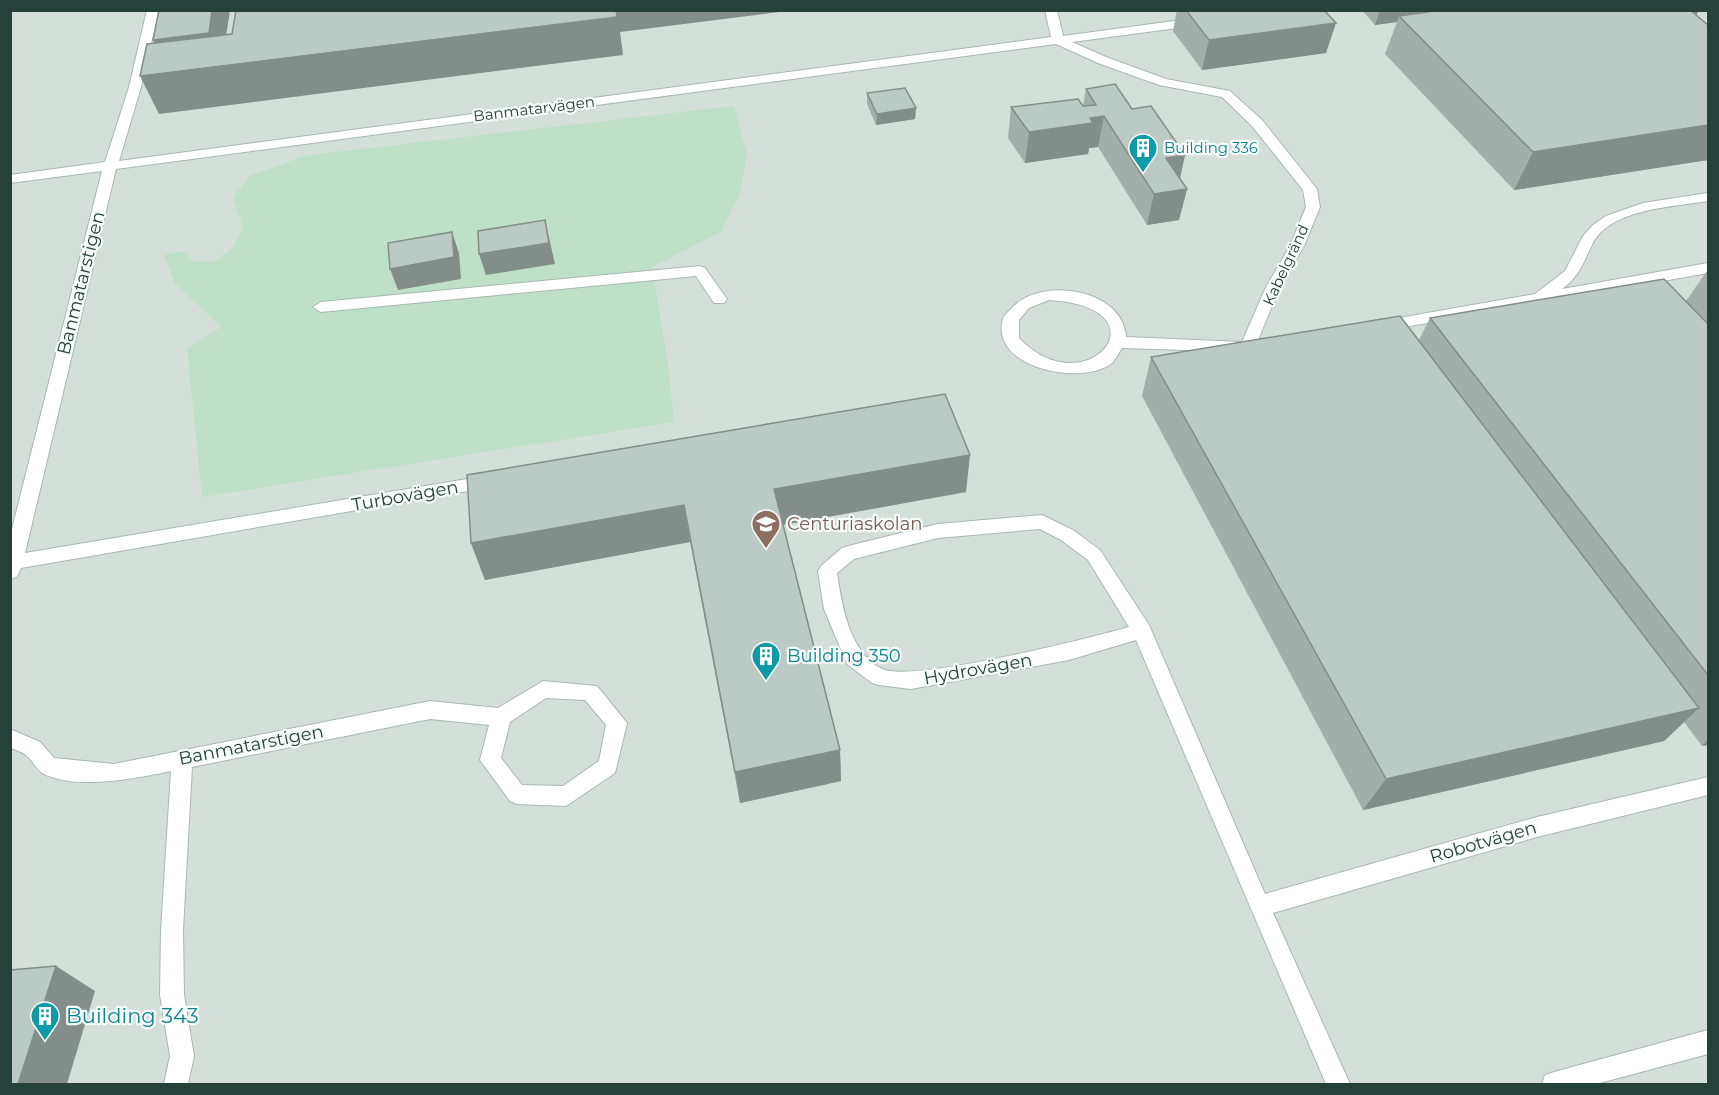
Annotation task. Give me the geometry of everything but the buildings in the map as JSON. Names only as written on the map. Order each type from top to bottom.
[{"type":"street","name":"Banmatarstigen","points":[[11,566],[110,167],[135,87],[153,10]]},
{"type":"street","points":[[1051,10],[1061,41]]},
{"type":"street","name":"Banmatarvägen","points":[[10,179],[1211,20]]},
{"type":"street","name":"Kabelgränd","points":[[1061,41],[1101,60],[1163,82],[1226,94],[1257,123],[1310,189],[1313,207],[1247,348]]},
{"type":"street","points":[[1532,299],[1558,286],[1577,264],[1588,238],[1602,224],[1645,207],[1708,198]]},
{"type":"street","points":[[1366,329],[1708,268]]},
{"type":"street","points":[[321,307],[483,294],[700,271],[719,299]]},
{"type":"street","points":[[1047,296],[1075,296],[1100,306],[1116,323],[1118,342],[1106,359],[1082,368],[1053,367],[1027,356],[1011,339],[1011,320],[1024,304],[1047,296]]},
{"type":"street","points":[[1118,342],[1247,348],[1271,344]]},
{"type":"street","name":"Turbovägen","points":[[11,566],[504,479]]},
{"type":"street","name":"Hydrovägen","points":[[1142,631],[1069,652],[910,681],[879,676],[854,658],[833,609],[827,571],[848,553],[938,531],[1042,522],[1066,535],[1094,555],[1142,631],[1259,906],[1338,1084]]},
{"type":"street","points":[[543,689],[590,692],[617,723],[608,766],[566,796],[516,794],[490,760],[501,717],[543,689]]},
{"type":"street","name":"Banmatarstigen","points":[[10,738],[33,748],[48,766],[64,770],[114,772],[430,710],[501,717]]},
{"type":"street","points":[[176,1084],[182,1056],[172,995],[172,930],[182,758]]},
{"type":"street","name":"Robotvägen","points":[[1259,906],[1537,827],[1708,786]]},
{"type":"street","points":[[1554,1084],[1708,1042]]},
{"type":"shaded area","points":[[11,11],[1708,11],[1708,1084],[11,1084]]},
{"type":"green space","points":[[734,106],[747,154],[740,194],[721,232],[652,267],[668,362],[674,422],[202,497],[187,349],[221,327],[174,282],[164,255],[182,251],[194,262],[215,262],[234,246],[243,228],[233,197],[251,175],[308,155]]},
{"type":"place","name":"Building 336","points":[[1143,174]]},
{"type":"place","name":"Centuriaskolan","points":[[766,550]]},
{"type":"place","name":"Building 350","points":[[766,682]]},
{"type":"place","name":"Building 343","points":[[45,1042]]}]
